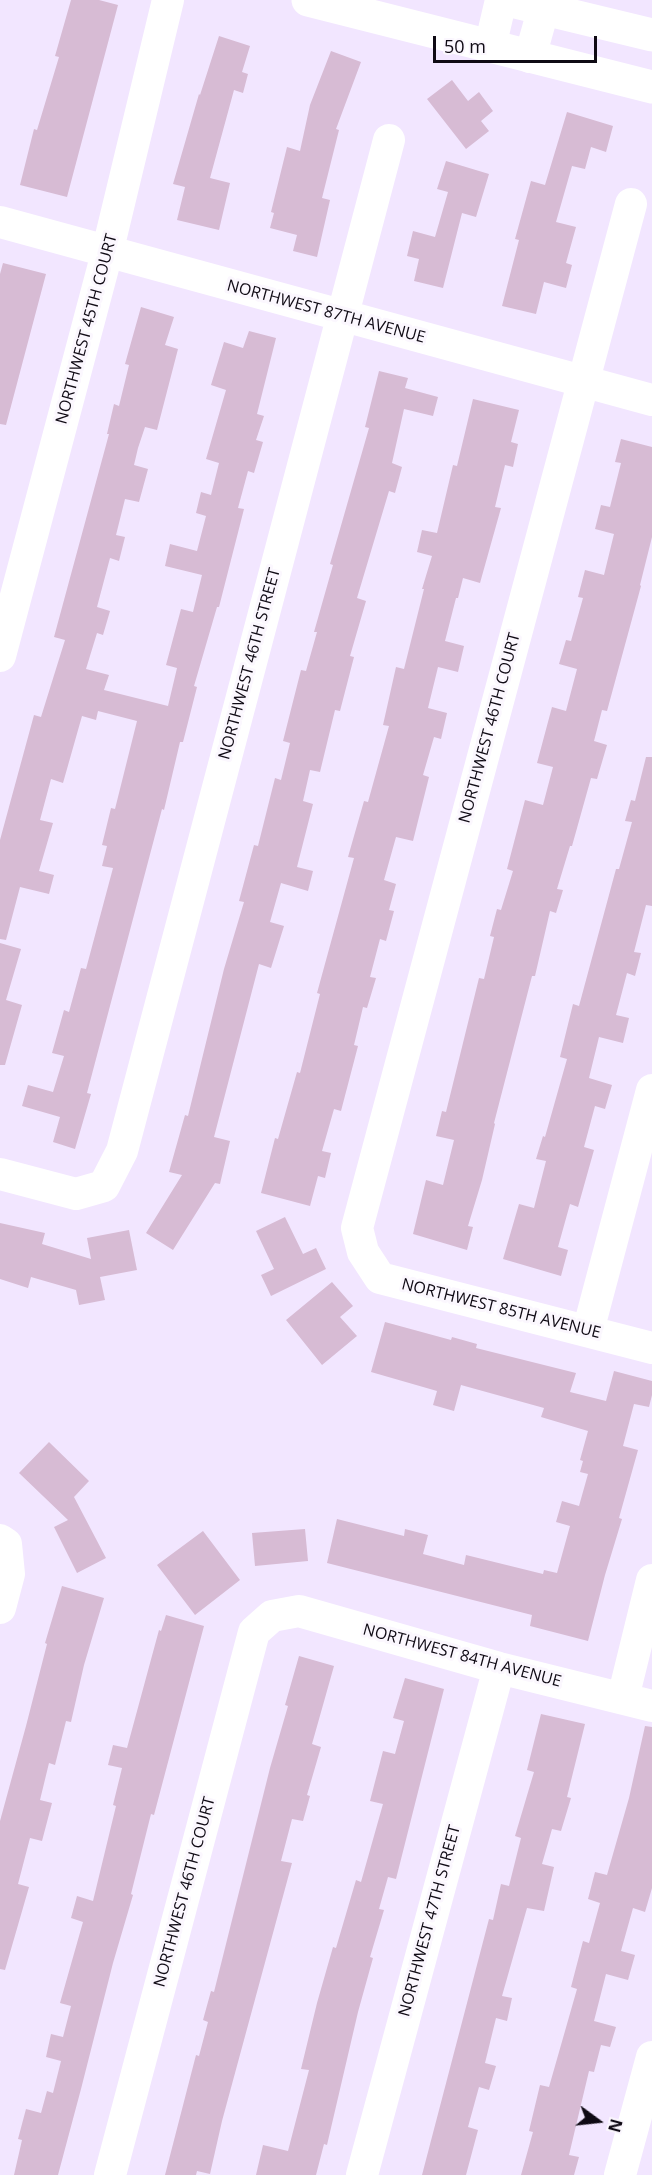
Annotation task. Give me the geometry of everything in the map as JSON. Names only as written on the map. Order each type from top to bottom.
[{"type":"main road","points":[[308,0],[652,87]]},
{"type":"main road","points":[[507,0],[545,4],[652,35]]},
{"type":"street","name":"NORTHWEST 45TH COURT","points":[[0,656],[107,253],[168,0]]},
{"type":"street","points":[[490,47],[501,0]]},
{"type":"street","points":[[530,57],[545,4]]},
{"type":"street","name":"NORTHWEST 46TH STREET","points":[[0,1174],[76,1194],[104,1186],[122,1151],[389,140]]},
{"type":"street","name":"NORTHWEST 46TH COURT","points":[[363,1252],[357,1228],[631,204]]},
{"type":"street","name":"NORTHWEST 87TH AVENUE","points":[[0,222],[652,400]]},
{"type":"street","points":[[588,1331],[652,1090]]},
{"type":"street","name":"NORTHWEST 85TH AVENUE","points":[[363,1252],[380,1278],[652,1348]]},
{"type":"street","points":[[0,1608],[9,1574],[3,1542]]},
{"type":"street","points":[[637,1702],[652,1580]]},
{"type":"street","name":"NORTHWEST 84TH AVENUE","points":[[272,1616],[299,1611],[499,1668],[637,1702]]},
{"type":"street","name":"NORTHWEST 46TH COURT","points":[[110,2175],[254,1632],[272,1616]]},
{"type":"street","name":"NORTHWEST 47TH STREET","points":[[362,2175],[499,1668]]},
{"type":"street","points":[[620,2175],[652,2057]]},
{"type":"building","points":[[71,0],[99,0],[118,5],[67,197],[20,185],[34,129],[37,130],[59,57],[55,56]]},
{"type":"building","points":[[219,36],[250,46],[242,72],[248,74],[243,93],[234,90],[210,178],[230,183],[219,230],[177,220],[185,187],[173,184],[199,94]]},
{"type":"building","points":[[331,51],[361,62],[336,129],[339,130],[322,198],[330,200],[317,257],[293,251],[297,235],[270,228],[274,213],[271,212],[287,147],[300,151],[310,105]]},
{"type":"building","points":[[452,80],[468,101],[479,92],[493,111],[481,121],[489,131],[466,149],[427,99]]},
{"type":"building","points":[[567,112],[613,126],[606,152],[591,147],[585,169],[572,166],[556,222],[576,227],[566,263],[572,265],[566,288],[544,282],[536,314],[502,306],[519,240],[515,239],[531,181],[545,185]]},
{"type":"building","points":[[446,161],[489,174],[476,217],[462,213],[443,288],[414,281],[419,259],[407,256],[413,231],[435,237],[448,192],[437,189]]},
{"type":"building","points":[[3,263],[46,274],[6,425],[0,424],[0,274]]},
{"type":"building","points":[[141,307],[174,317],[165,345],[178,349],[157,430],[145,427],[138,448],[134,465],[148,469],[139,502],[125,499],[116,535],[125,537],[119,561],[110,558],[97,607],[110,611],[103,635],[97,633],[86,669],[109,675],[104,690],[168,706],[177,668],[166,665],[181,609],[193,612],[202,575],[165,566],[170,544],[197,551],[206,516],[196,513],[201,492],[211,495],[219,463],[206,459],[226,390],[211,385],[224,342],[243,348],[249,331],[276,338],[257,414],[264,416],[256,440],[263,442],[254,473],[248,471],[238,508],[244,509],[219,607],[217,607],[194,686],[197,687],[183,742],[180,742],[164,810],[162,809],[87,1093],[91,1094],[75,1149],[53,1142],[60,1117],[22,1106],[28,1085],[53,1092],[64,1056],[52,1053],[64,1010],[69,1012],[81,968],[86,969],[113,868],[102,866],[107,846],[102,845],[111,808],[115,809],[137,721],[98,711],[96,720],[82,716],[63,783],[51,779],[40,820],[53,823],[39,871],[54,875],[49,894],[20,887],[6,940],[0,939],[0,840],[34,715],[41,717],[65,640],[54,637],[109,434],[107,434],[114,404],[119,406],[129,365],[125,364]]},
{"type":"building","points":[[379,371],[408,378],[405,388],[438,397],[433,416],[404,409],[392,463],[402,467],[395,493],[389,491],[357,598],[366,601],[350,656],[354,657],[340,711],[335,710],[320,772],[310,770],[303,801],[313,804],[297,867],[313,871],[308,891],[281,883],[270,922],[284,926],[271,968],[259,964],[214,1137],[230,1141],[220,1184],[215,1183],[173,1250],[146,1233],[182,1175],[169,1172],[185,1115],[188,1116],[224,969],[244,902],[239,901],[254,845],[258,846],[275,778],[281,780],[290,743],[283,741],[301,670],[306,671],[317,632],[314,632],[333,565],[330,564],[369,428],[365,427]]},
{"type":"building","points":[[473,399],[519,410],[511,442],[518,444],[513,467],[505,465],[495,507],[501,508],[480,583],[463,578],[458,598],[456,598],[445,641],[464,646],[458,672],[438,667],[428,708],[447,713],[441,739],[434,737],[423,775],[429,777],[413,841],[396,837],[384,880],[396,884],[389,910],[394,911],[386,941],[380,939],[370,977],[376,978],[367,1008],[363,1007],[354,1045],[358,1046],[341,1111],[334,1109],[322,1151],[331,1153],[325,1178],[318,1176],[310,1206],[261,1193],[275,1138],[278,1139],[297,1072],[300,1073],[320,994],[317,993],[354,858],[348,857],[364,801],[368,802],[389,726],[383,725],[396,667],[404,669],[424,589],[422,589],[432,556],[417,552],[422,530],[437,533],[453,465],[457,466]]},
{"type":"building","points":[[621,439],[652,447],[652,537],[607,711],[602,710],[594,741],[607,745],[597,779],[591,778],[572,846],[570,846],[557,889],[563,890],[556,913],[550,911],[535,976],[532,976],[494,1123],[482,1180],[468,1226],[473,1227],[467,1250],[413,1234],[426,1180],[443,1185],[454,1140],[436,1136],[442,1111],[446,1112],[479,978],[484,979],[494,937],[490,936],[497,909],[501,910],[513,871],[507,869],[525,800],[543,805],[553,767],[537,763],[552,707],[566,711],[577,669],[559,664],[566,640],[571,641],[583,598],[578,597],[585,570],[604,575],[614,534],[595,529],[601,505],[610,507],[621,463],[615,462]]},
{"type":"building","points":[[646,757],[652,757],[652,906],[646,905],[634,952],[641,953],[635,976],[627,973],[616,1015],[629,1018],[623,1043],[599,1037],[589,1078],[612,1085],[605,1109],[595,1106],[584,1147],[594,1150],[578,1207],[570,1204],[558,1247],[568,1250],[561,1276],[503,1259],[519,1204],[534,1208],[546,1161],[536,1159],[543,1136],[545,1137],[567,1059],[560,1057],[573,1004],[579,1006],[616,869],[619,869],[632,822],[625,821],[631,800],[635,801]]},
{"type":"building","points":[[0,943],[21,949],[6,1000],[22,1005],[5,1065],[0,1065]]},
{"type":"building","points":[[285,1217],[303,1254],[316,1248],[326,1269],[271,1296],[261,1275],[274,1269],[256,1231]]},
{"type":"building","points":[[0,1223],[45,1233],[42,1244],[91,1259],[87,1238],[129,1230],[137,1270],[100,1277],[105,1300],[79,1305],[76,1290],[31,1277],[28,1288],[0,1279]]},
{"type":"building","points":[[332,1282],[353,1306],[340,1317],[357,1336],[322,1365],[286,1320]]},
{"type":"building","points":[[385,1322],[451,1340],[452,1337],[477,1344],[476,1348],[576,1373],[570,1392],[606,1401],[614,1371],[652,1381],[649,1407],[634,1404],[623,1446],[638,1450],[619,1518],[622,1519],[588,1641],[530,1626],[532,1615],[327,1563],[337,1519],[404,1536],[405,1529],[428,1535],[423,1554],[464,1565],[466,1555],[543,1574],[544,1570],[557,1573],[570,1526],[556,1522],[562,1501],[579,1506],[588,1474],[580,1472],[583,1461],[580,1460],[588,1431],[541,1417],[544,1408],[461,1385],[454,1411],[433,1405],[437,1391],[371,1372]]},
{"type":"building","points":[[49,1442],[89,1481],[74,1497],[106,1558],[77,1573],[54,1527],[68,1520],[19,1473]]},
{"type":"building","points":[[305,1529],[308,1561],[255,1566],[252,1533]]},
{"type":"building","points":[[203,1531],[240,1580],[195,1615],[157,1565]]},
{"type":"building","points":[[62,1586],[104,1598],[84,1665],[71,1722],[66,1721],[55,1765],[49,1763],[40,1800],[52,1803],[42,1841],[30,1838],[18,1884],[29,1887],[5,1970],[0,1969],[0,1821],[47,1644],[45,1643]]},
{"type":"building","points":[[166,1615],[204,1626],[154,1815],[151,1814],[131,1894],[133,1895],[58,2175],[14,2175],[22,2140],[18,2139],[26,2109],[41,2113],[47,2091],[53,2093],[61,2061],[46,2057],[51,2034],[63,2037],[71,2006],[60,2003],[83,1922],[71,1918],[77,1896],[93,1901],[116,1806],[113,1805],[122,1768],[108,1765],[113,1745],[127,1748],[159,1630],[161,1631]]},
{"type":"building","points":[[299,1656],[334,1666],[312,1744],[321,1747],[307,1795],[310,1796],[303,1821],[292,1819],[281,1861],[292,1863],[222,2121],[210,2174],[197,2171],[196,2175],[165,2175],[196,2055],[199,2056],[208,2022],[203,2020],[211,1991],[214,1992]]},
{"type":"building","points":[[405,1678],[444,1689],[396,1879],[388,1877],[379,1909],[384,1910],[370,1957],[373,1958],[327,2145],[324,2144],[316,2175],[256,2175],[263,2145],[288,2151],[309,2070],[301,2069],[317,2003],[356,1880],[361,1882],[383,1804],[370,1801],[383,1751],[395,1754],[404,1721],[393,1718]]},
{"type":"building","points":[[541,1714],[585,1724],[567,1797],[571,1798],[561,1831],[552,1829],[542,1864],[554,1867],[544,1911],[527,1908],[502,1996],[512,1998],[507,2021],[496,2018],[485,2063],[496,2066],[489,2090],[479,2087],[468,2127],[478,2130],[466,2175],[422,2175],[489,1919],[493,1920],[501,1884],[509,1886],[521,1838],[515,1836],[534,1772],[527,1770]]},
{"type":"building","points":[[645,1726],[652,1727],[652,1888],[645,1912],[633,1908],[621,1951],[635,1955],[628,1980],[606,1974],[594,2021],[616,2027],[610,2047],[601,2045],[594,2072],[589,2071],[569,2155],[579,2157],[574,2175],[521,2175],[533,2132],[529,2131],[540,2085],[549,2087],[577,1989],[571,1987],[583,1941],[589,1943],[600,1903],[588,1899],[595,1872],[607,1875],[629,1798]]}]
